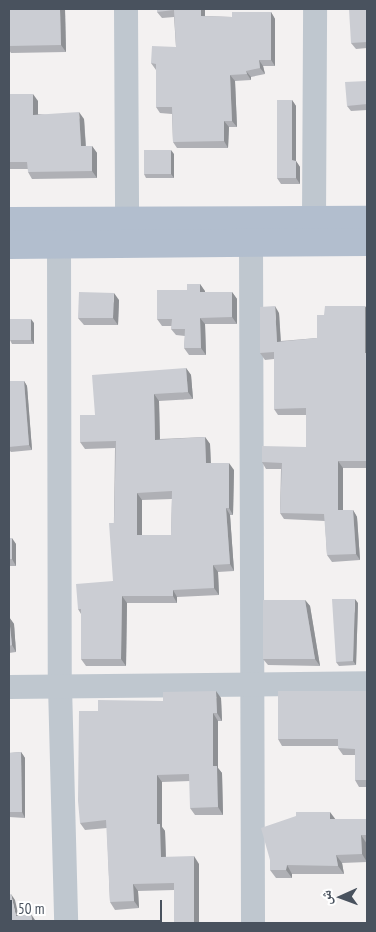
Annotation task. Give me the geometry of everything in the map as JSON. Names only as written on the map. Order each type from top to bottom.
[{"type":"main road","points":[[9,221],[367,220]]},
{"type":"main road","points":[[9,245],[367,242]]},
{"type":"street","points":[[126,9],[127,221]]},
{"type":"street","points":[[314,220],[315,9]]},
{"type":"street","points":[[251,243],[254,684],[253,923]]},
{"type":"street","points":[[59,245],[60,686],[66,923]]},
{"type":"street","points":[[9,686],[367,683]]},
{"type":"building","points":[[9,9],[60,9],[61,45],[9,46]]},
{"type":"building","points":[[157,9],[201,9],[201,16],[232,17],[232,12],[271,12],[271,60],[259,60],[260,68],[246,71],[247,74],[230,75],[232,121],[224,121],[224,141],[173,142],[172,107],[156,107],[156,64],[151,63],[152,46],[176,47],[174,10],[157,12]]},
{"type":"building","points":[[349,9],[367,9],[367,42],[351,43]]},
{"type":"building","points":[[367,81],[367,104],[347,106],[345,82]]},
{"type":"building","points":[[9,94],[33,94],[33,115],[79,112],[81,146],[92,146],[92,171],[28,172],[27,162],[9,162]]},
{"type":"building","points":[[277,100],[292,100],[292,160],[296,161],[296,178],[277,178]]},
{"type":"building","points":[[144,150],[171,150],[171,174],[144,174]]},
{"type":"building","points":[[187,284],[200,284],[200,292],[232,292],[232,317],[200,318],[201,348],[184,348],[185,329],[171,329],[172,319],[157,319],[157,290],[187,290]]},
{"type":"building","points":[[79,292],[114,293],[113,318],[78,318]]},
{"type":"building","points":[[275,306],[277,342],[317,338],[317,315],[324,315],[325,306],[365,306],[367,461],[338,461],[338,510],[353,510],[356,554],[327,555],[324,514],[280,513],[282,463],[262,462],[262,446],[306,447],[306,408],[274,409],[274,352],[260,353],[260,307]]},
{"type":"building","points":[[9,319],[31,319],[31,340],[10,340]]},
{"type":"building","points":[[186,368],[188,392],[154,394],[155,440],[205,437],[206,463],[229,463],[229,508],[226,508],[230,564],[213,565],[214,588],[173,590],[173,596],[122,596],[121,659],[81,659],[81,609],[78,609],[76,584],[113,581],[109,523],[114,523],[116,441],[80,442],[80,415],[95,415],[92,375]],"holes":[[[172,491],[171,535],[137,535],[137,493]]]},
{"type":"building","points":[[9,381],[24,381],[29,445],[9,447]]},
{"type":"building","points":[[9,538],[12,538],[12,559],[9,559]]},
{"type":"building","points":[[332,599],[355,599],[353,661],[336,662]]},
{"type":"building","points":[[263,600],[305,600],[315,659],[263,659]]},
{"type":"building","points":[[9,617],[12,645],[9,646]]},
{"type":"building","points":[[216,691],[217,713],[213,713],[213,766],[217,766],[218,807],[190,808],[189,774],[157,775],[157,824],[160,824],[161,857],[194,856],[194,923],[174,923],[174,883],[133,884],[134,901],[110,902],[106,820],[80,823],[78,801],[79,711],[98,711],[98,700],[163,701],[163,692]]},
{"type":"building","points":[[278,691],[367,691],[367,780],[355,780],[355,749],[338,748],[338,739],[278,739]]},
{"type":"building","points":[[21,752],[22,812],[9,812],[9,753]]},
{"type":"building","points":[[366,793],[367,835],[361,835],[362,854],[336,855],[338,866],[287,865],[286,870],[270,870],[270,860],[261,828],[296,816],[296,812],[330,812],[330,819],[366,819]]},
{"type":"building","points":[[11,894],[16,916],[31,914],[32,923],[9,923],[9,895]]}]
